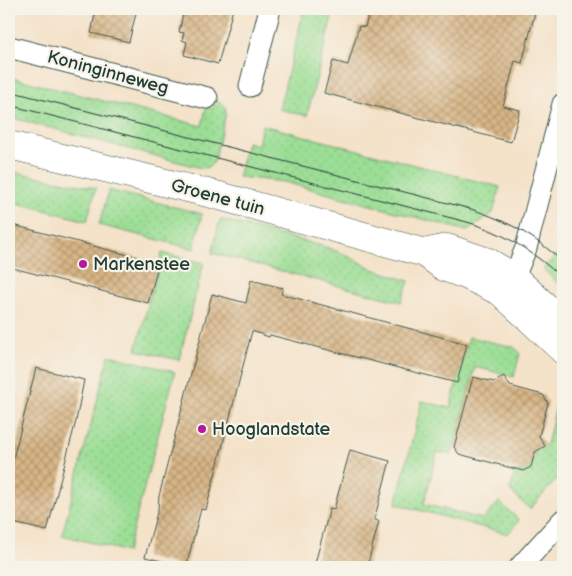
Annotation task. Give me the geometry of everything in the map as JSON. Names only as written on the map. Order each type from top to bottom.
[{"type":"street","points":[[250,86],[270,9]]},
{"type":"street","name":"Koninginneweg","points":[[9,46],[206,98]]},
{"type":"street","points":[[507,284],[519,265],[526,248],[563,104]]},
{"type":"street","name":"Groene tuin","points":[[9,145],[216,195],[425,253],[447,248],[488,262],[563,350]]},
{"type":"street","name":"Groene tuin","points":[[507,284],[563,323]]},
{"type":"street","points":[[520,567],[563,520]]},
{"type":"green space","points":[[304,9],[334,9],[307,116],[279,109]]},
{"type":"green space","points":[[9,77],[202,126],[206,107],[213,109],[215,101],[217,101],[225,107],[226,113],[214,162],[209,167],[201,168],[9,117]]},
{"type":"green space","points":[[262,125],[500,187],[493,213],[467,231],[284,182],[238,177],[247,142],[258,145]]},
{"type":"green space","points":[[9,171],[96,188],[87,221],[9,201]]},
{"type":"green space","points":[[109,190],[202,214],[194,249],[99,225]]},
{"type":"green space","points":[[220,219],[326,247],[373,269],[409,281],[401,302],[212,253]]},
{"type":"green space","points":[[563,248],[563,288],[543,269]]},
{"type":"green space","points":[[162,253],[204,263],[179,360],[136,350]]},
{"type":"green space","points":[[469,337],[514,347],[520,353],[514,377],[475,367],[452,455],[437,452],[424,504],[483,519],[499,502],[519,520],[508,534],[396,504],[422,401],[450,408]]},
{"type":"green space","points":[[109,355],[175,372],[127,552],[62,535]]},
{"type":"green space","points":[[560,390],[563,393],[563,472],[530,509],[510,491],[515,472],[531,467],[535,452],[547,444]]},
{"type":"building","points":[[96,9],[137,9],[129,42],[91,33]]},
{"type":"building","points":[[184,9],[233,9],[218,64],[184,55],[187,42],[182,40],[184,33],[179,32]]},
{"type":"building","points":[[370,9],[536,9],[522,63],[515,61],[503,106],[520,110],[511,142],[324,93],[333,61],[348,65],[359,26],[365,27]]},
{"type":"building","name":"Markenstee","points":[[9,224],[159,263],[148,303],[9,267]]},
{"type":"building","name":"Hooglandstate","points":[[251,280],[283,288],[281,294],[467,344],[457,383],[270,335],[269,337],[252,331],[206,510],[201,509],[186,567],[145,557],[212,294],[246,303]]},
{"type":"building","points":[[36,368],[84,380],[76,421],[47,531],[9,522],[9,475]]},
{"type":"building","points":[[504,376],[510,386],[543,395],[548,403],[539,436],[545,446],[535,452],[531,467],[523,471],[459,454],[454,447],[473,377],[494,382]]},
{"type":"building","points":[[350,450],[390,461],[374,520],[379,521],[367,567],[314,567],[330,508],[334,509]]},
{"type":"tram line","points":[[9,91],[471,209],[520,230],[563,262]]},
{"type":"tram line","points":[[9,105],[481,226],[518,244],[563,279]]},
{"type":"place","name":"Markenstee","points":[[83,264]]},
{"type":"place","name":"Hooglandstate","points":[[202,429]]}]
